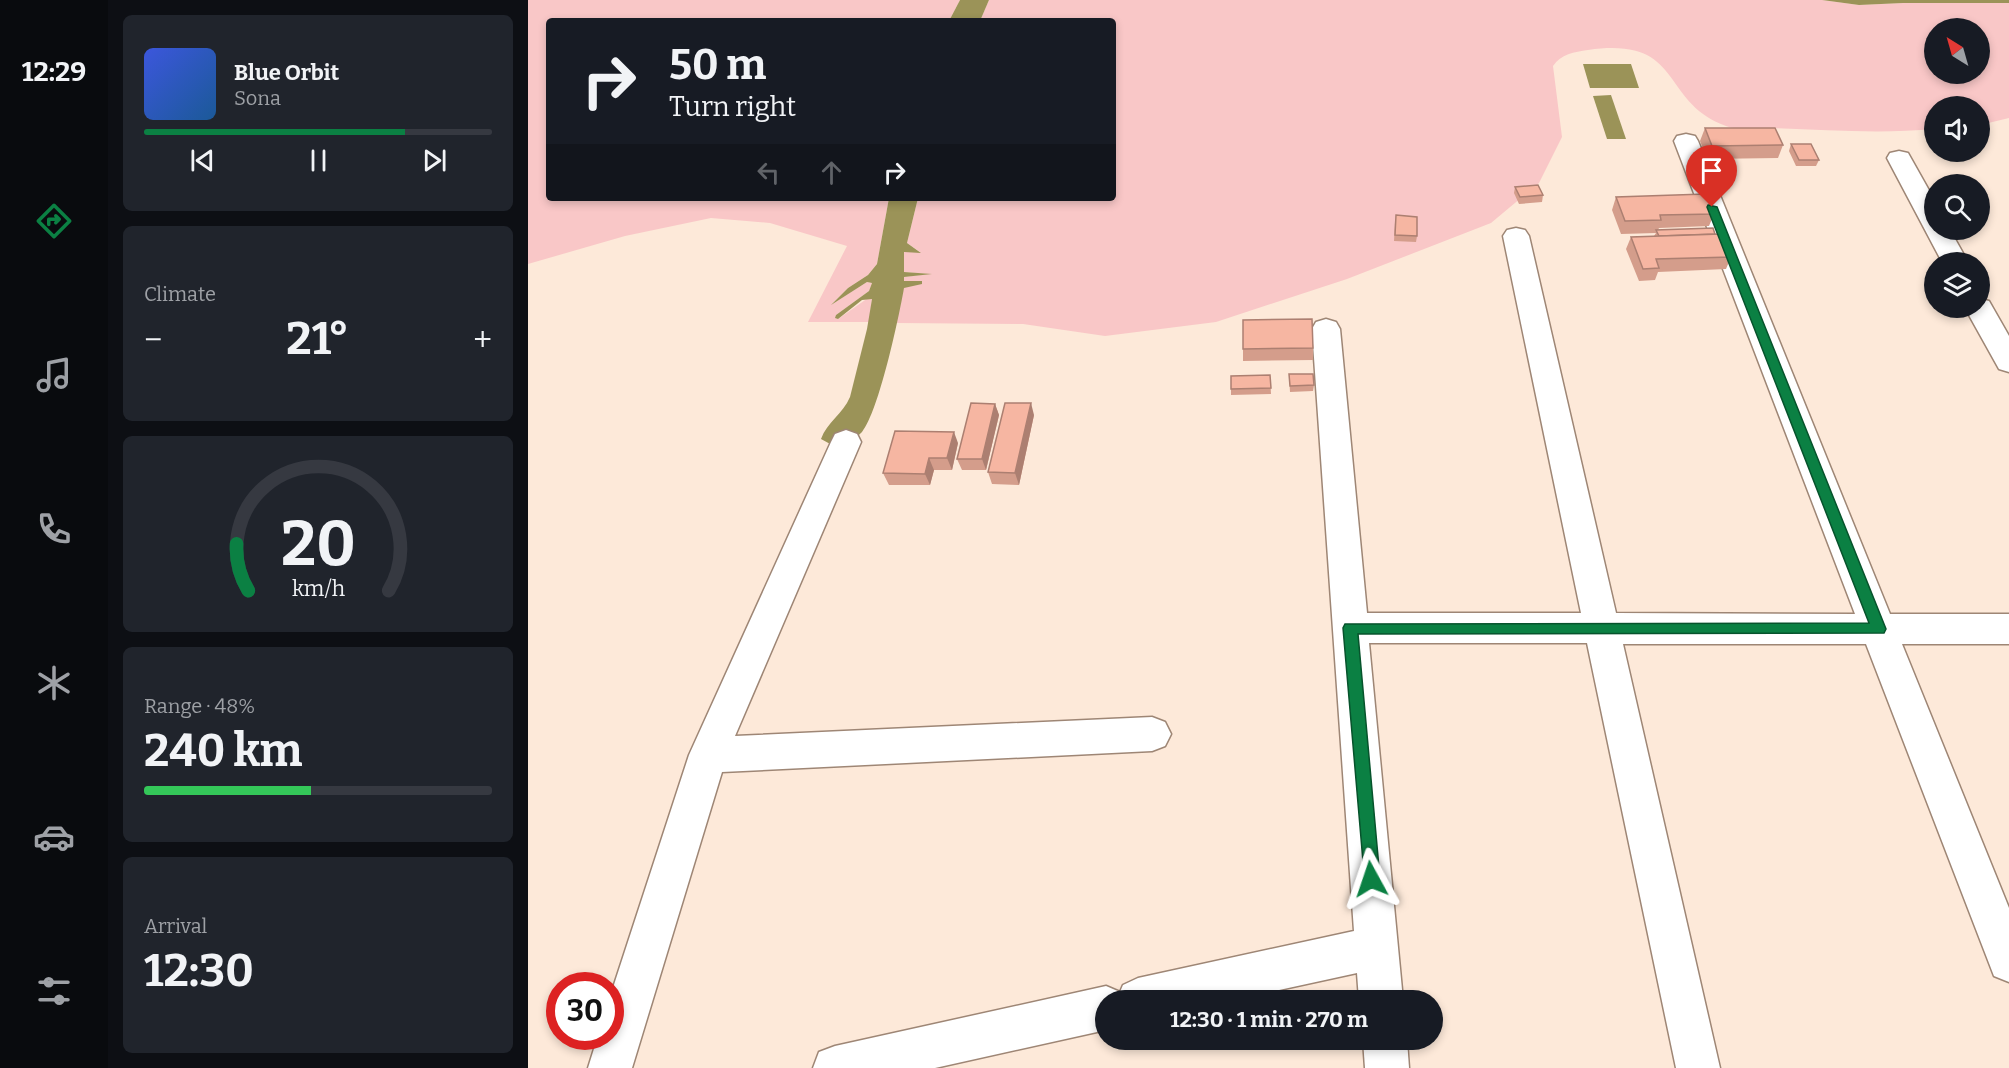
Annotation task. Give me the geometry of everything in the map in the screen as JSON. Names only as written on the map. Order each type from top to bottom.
[{"type":"street","points":[[1686,141],[2009,961]]},
{"type":"street","points":[[1899,158],[1924,205]]},
{"type":"street","points":[[1516,236],[1698,1068]]},
{"type":"street","points":[[1985,318],[2009,362]]},
{"type":"street","points":[[1326,329],[1380,990]]},
{"type":"street","points":[[610,1068],[708,755],[846,442]]},
{"type":"street","points":[[1350,628],[2009,629]]},
{"type":"street","points":[[708,755],[1152,734]]},
{"type":"street","points":[[1183,990],[1377,947]]},
{"type":"street","points":[[836,1068],[1095,1010]]},
{"type":"street","points":[[1385,1050],[1387,1068]]},
{"type":"shaded area","points":[[528,0],[960,0],[951,18],[546,18],[546,201],[888,201],[877,264],[868,275],[848,288],[832,304],[867,282],[872,283],[869,291],[836,315],[838,319],[868,298],[872,299],[869,322],[808,322],[847,246],[770,223],[711,218],[625,236],[528,264]]},
{"type":"shaded area","points":[[960,0],[989,0],[981,18],[951,18]]},
{"type":"shaded area","points":[[989,0],[1822,0],[1859,5],[2009,3],[2009,118],[1990,123],[1990,96],[1924,96],[1924,130],[1832,131],[1736,128],[1726,126],[1705,115],[1690,102],[1657,62],[1641,53],[1619,48],[1568,54],[1553,66],[1562,137],[1539,183],[1491,223],[1347,279],[1216,322],[1105,336],[1023,324],[896,323],[904,287],[922,281],[904,281],[904,277],[927,274],[904,272],[904,252],[920,252],[907,243],[917,201],[1116,201],[1116,18],[981,18]]},
{"type":"shaded area","points":[[1822,0],[2009,0],[2009,3],[1859,5]]},
{"type":"shaded area","points":[[1583,64],[1631,64],[1639,88],[1590,88]]},
{"type":"shaded area","points":[[1611,95],[1626,139],[1607,139],[1593,96]]},
{"type":"shaded area","points":[[888,201],[917,201],[907,243],[921,253],[904,252],[904,272],[932,274],[904,277],[904,281],[922,281],[922,284],[904,288],[888,363],[875,405],[862,432],[848,441],[832,445],[821,439],[850,397],[872,299],[862,300],[838,319],[835,318],[869,291],[872,283],[867,282],[831,305],[848,288],[868,275],[877,264]]},
{"type":"building","points":[[1705,128],[1775,128],[1783,145],[1712,146]]},
{"type":"building","points":[[1791,144],[1811,144],[1819,160],[1799,160]]},
{"type":"building","points":[[1538,185],[1543,195],[1520,197],[1515,187]]},
{"type":"building","points":[[1705,194],[1714,214],[1660,215],[1661,220],[1625,221],[1616,197]]},
{"type":"building","points":[[1396,215],[1417,217],[1417,236],[1395,235]]},
{"type":"building","points":[[1713,228],[1715,234],[1659,236],[1656,230]]},
{"type":"building","points":[[1721,234],[1731,257],[1656,259],[1659,268],[1643,269],[1631,237]]},
{"type":"building","points":[[1312,319],[1313,348],[1243,349],[1243,320]]},
{"type":"building","points":[[1289,374],[1313,374],[1314,385],[1290,386]]},
{"type":"building","points":[[1270,375],[1271,388],[1231,389],[1231,376]]},
{"type":"building","points":[[971,403],[995,404],[982,459],[957,459]]},
{"type":"building","points":[[1005,403],[1031,403],[1015,473],[988,472]]},
{"type":"building","points":[[895,431],[954,432],[947,458],[929,458],[925,474],[883,473]]},
{"type":"route","points":[[1371,879],[1350,628],[1878,629],[1712,207]]}]
